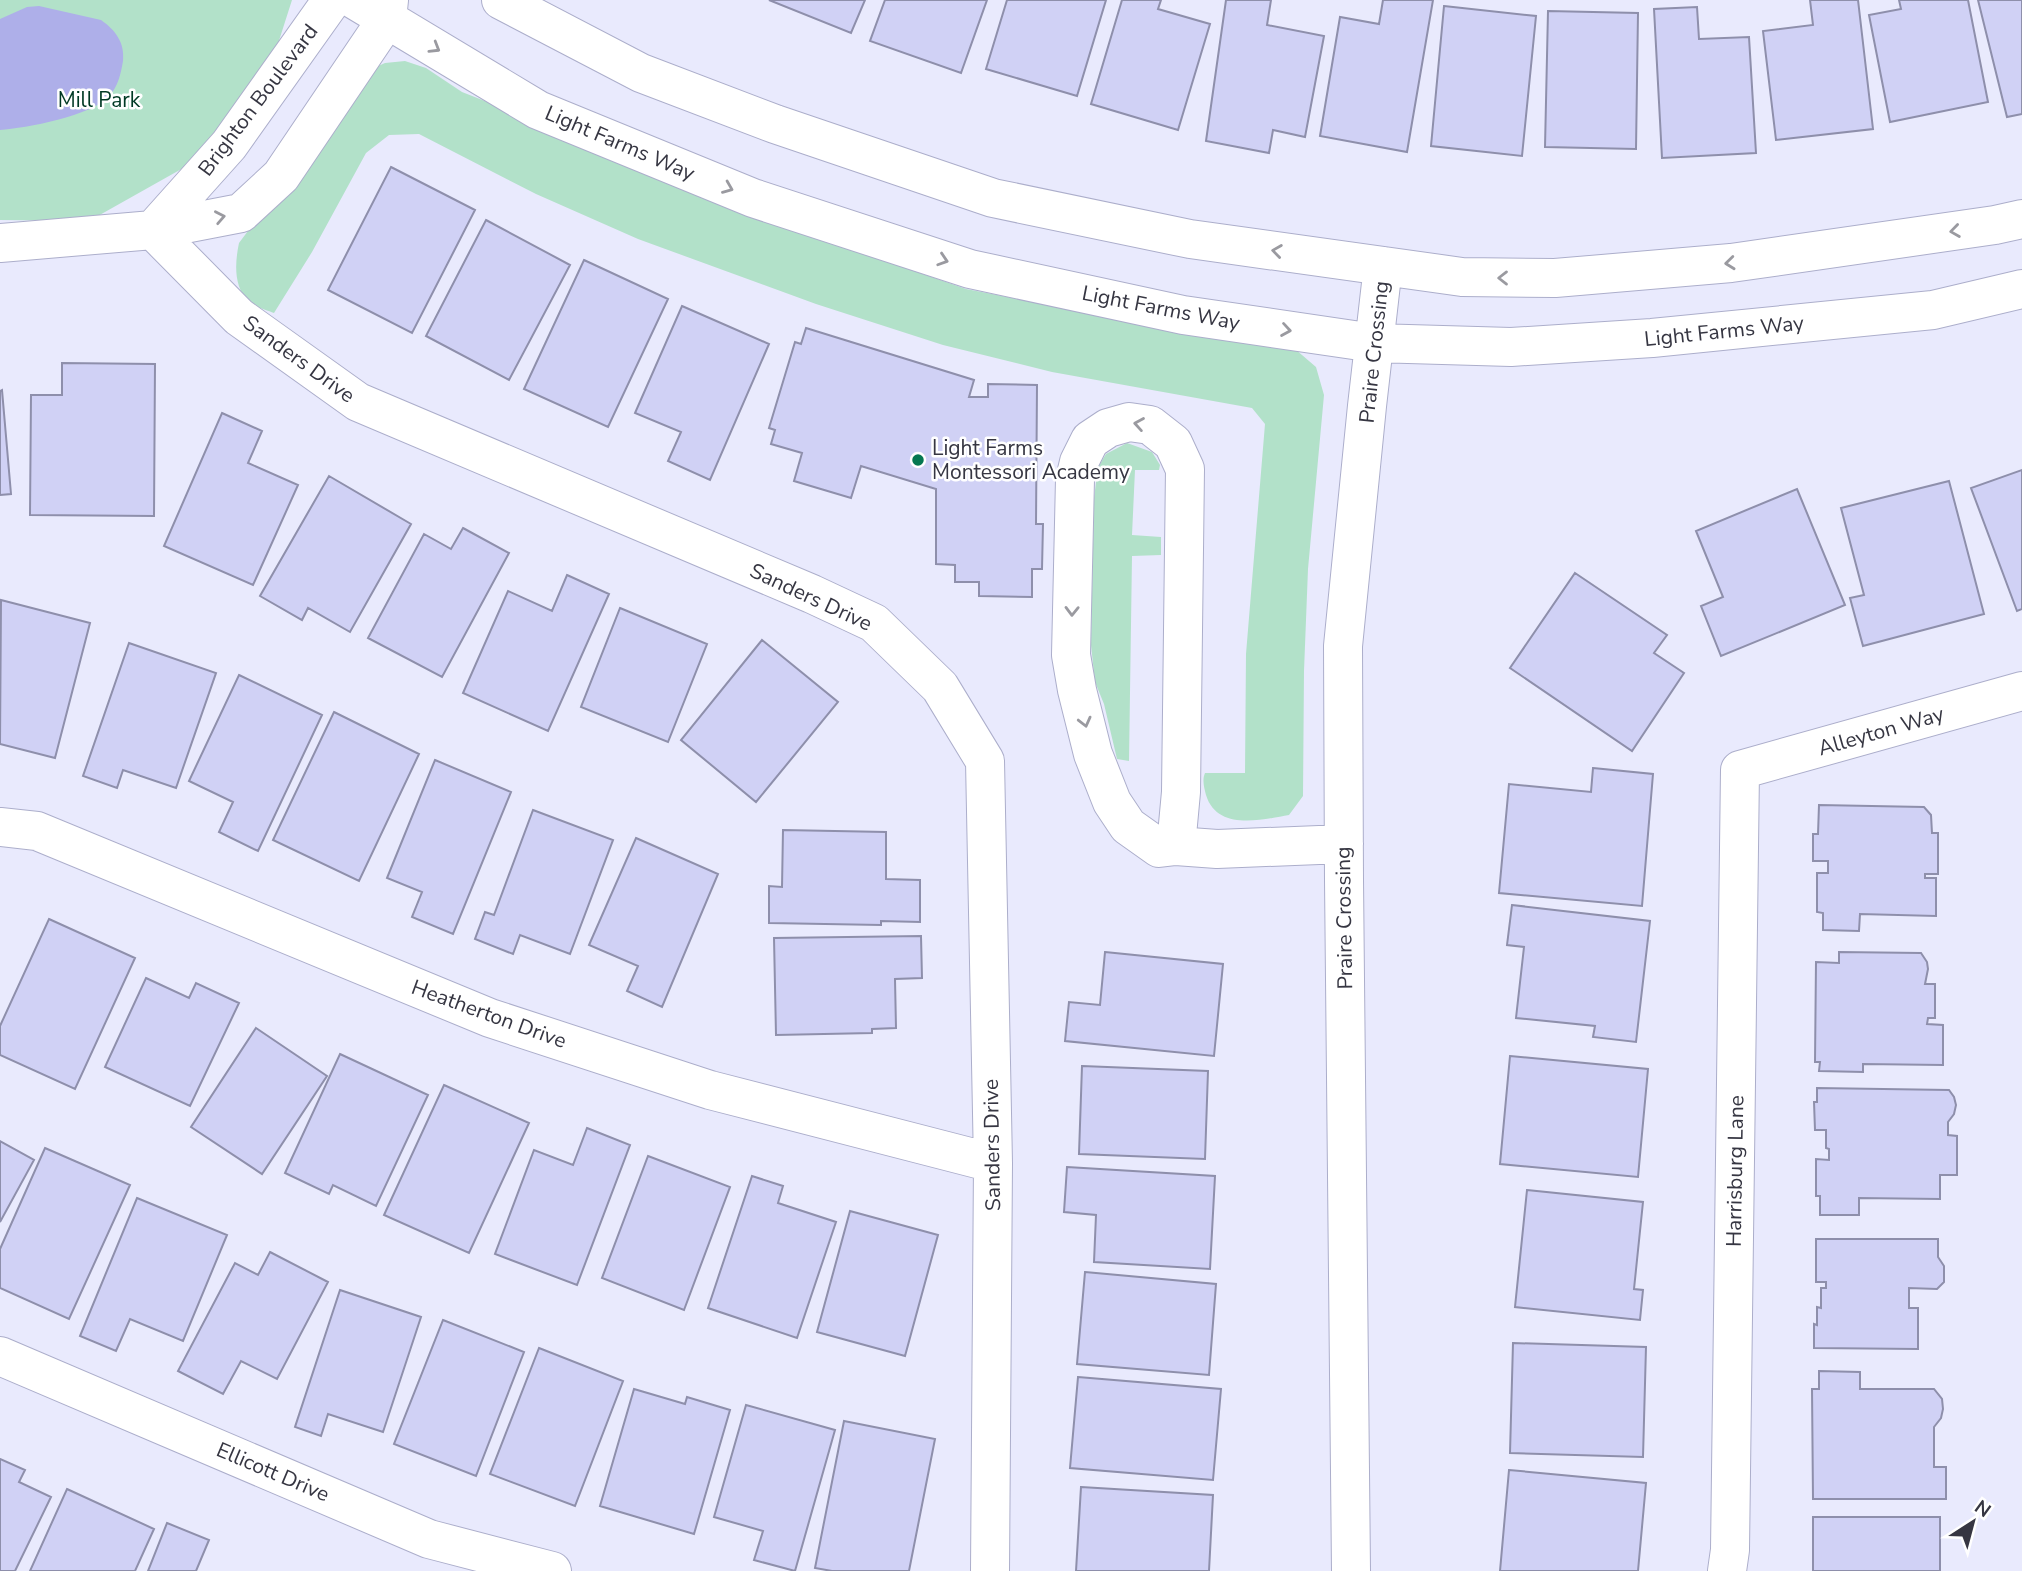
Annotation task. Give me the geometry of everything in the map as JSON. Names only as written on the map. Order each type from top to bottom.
[{"type":"street","name":"Brighton Boulevard","points":[[153,230],[229,145],[332,0]]},
{"type":"street","name":"Light Farms Way","points":[[355,0],[388,10],[538,110],[766,202],[970,269],[1183,314],[1374,343],[1511,347],[1652,338],[1933,310],[2022,289]]},
{"type":"street","points":[[501,0],[641,73],[775,124],[993,198],[1191,239],[1462,278],[1555,278],[1731,263],[2022,219]]},
{"type":"street","points":[[0,243],[153,230],[241,213],[281,176],[388,10]]},
{"type":"street","name":"Sanders Drive","points":[[153,230],[239,317],[358,402],[800,589],[874,623],[940,687],[985,761],[993,1163],[990,1571]]},
{"type":"street","name":"Praire Crossing","points":[[1351,1571],[1343,646],[1383,266]]},
{"type":"street","points":[[1176,846],[1181,792],[1185,468],[1172,443],[1150,425],[1129,422],[1108,428],[1090,440],[1079,462],[1073,501],[1071,655],[1093,754],[1106,792],[1128,826],[1159,848],[1176,846],[1216,849],[1344,844]]},
{"type":"street","name":"Alleyton Way","points":[[1740,770],[2022,691]]},
{"type":"street","name":"Harrisburg Lane","points":[[1727,1571],[1730,1550],[1740,770]]},
{"type":"street","name":"Heatherton Drive","points":[[0,827],[37,831],[490,1018],[710,1090],[993,1163]]},
{"type":"street","name":"Ellicott Drive","points":[[0,1356],[423,1555],[552,1571]]},
{"type":"green space","name":"Mill Park","points":[[0,0],[292,0],[276,50],[231,115],[185,167],[89,221],[0,220]]},
{"type":"green space","points":[[405,61],[426,68],[462,92],[681,189],[966,289],[1182,331],[1295,349],[1316,367],[1324,395],[1308,569],[1303,796],[1289,815],[1253,820],[1230,818],[1220,814],[1212,806],[1204,784],[1205,773],[1245,773],[1246,654],[1265,424],[1252,408],[1052,372],[943,345],[816,304],[638,239],[536,194],[419,134],[389,135],[366,153],[312,252],[274,313],[252,304],[244,296],[238,282],[236,266],[239,243],[367,71],[385,63]]},
{"type":"green space","points":[[1127,443],[1152,452],[1160,465],[1159,470],[1135,470],[1132,535],[1161,537],[1161,555],[1132,556],[1129,761],[1117,759],[1104,704],[1095,682],[1091,645],[1094,498],[1098,467],[1106,454]]},
{"type":"water","points":[[39,6],[101,20],[111,28],[118,37],[123,54],[119,80],[101,103],[74,115],[41,124],[0,130],[0,19],[27,7]]},
{"type":"building","points":[[769,0],[865,0],[851,33]]},
{"type":"building","points":[[885,0],[987,0],[961,73],[870,41]]},
{"type":"building","points":[[1007,0],[1106,0],[1077,96],[986,69]]},
{"type":"building","points":[[1122,0],[1161,0],[1158,9],[1210,24],[1178,130],[1091,104]]},
{"type":"building","points":[[1226,0],[1271,0],[1267,25],[1324,36],[1305,137],[1273,130],[1269,153],[1206,141]]},
{"type":"building","points":[[1383,0],[1433,0],[1407,152],[1320,136],[1340,17],[1379,24]]},
{"type":"building","points":[[1810,0],[1858,0],[1873,129],[1776,140],[1763,31],[1813,25]]},
{"type":"building","points":[[1899,0],[1968,0],[1988,102],[1890,122],[1869,15],[1901,9]]},
{"type":"building","points":[[1978,0],[2022,0],[2022,114],[2007,117]]},
{"type":"building","points":[[1444,6],[1536,16],[1522,156],[1431,146]]},
{"type":"building","points":[[1697,7],[1699,39],[1749,37],[1756,153],[1662,158],[1654,9]]},
{"type":"building","points":[[1548,11],[1638,13],[1636,149],[1545,147]]},
{"type":"building","points":[[391,167],[475,210],[412,333],[328,290]]},
{"type":"building","points":[[486,220],[570,265],[509,380],[426,336]]},
{"type":"building","points":[[584,260],[668,299],[608,427],[524,389]]},
{"type":"building","points":[[682,306],[769,344],[710,480],[668,461],[681,432],[635,413]]},
{"type":"building","name":"Light Farms Montessori Academy","points":[[806,328],[974,380],[969,397],[988,397],[988,384],[1037,385],[1036,524],[1043,524],[1042,569],[1032,569],[1032,597],[979,596],[979,582],[955,582],[955,565],[936,564],[936,489],[861,466],[851,498],[794,481],[802,453],[771,444],[775,430],[769,428],[795,342],[801,344]]},
{"type":"building","points":[[62,363],[155,364],[154,516],[30,515],[31,395],[62,395]]},
{"type":"building","points":[[2,390],[11,494],[0,495],[0,391]]},
{"type":"building","points":[[222,413],[262,431],[248,463],[298,485],[253,585],[164,546]]},
{"type":"building","points":[[2022,470],[2022,609],[2017,611],[1971,488]]},
{"type":"building","points":[[329,476],[411,524],[350,632],[308,608],[302,620],[260,596]]},
{"type":"building","points":[[1949,481],[1984,614],[1863,646],[1850,598],[1864,595],[1841,508]]},
{"type":"building","points":[[1797,489],[1845,605],[1721,656],[1701,606],[1723,597],[1696,531]]},
{"type":"building","points":[[463,528],[509,553],[442,677],[368,638],[424,534],[451,549]]},
{"type":"building","points":[[1575,573],[1667,635],[1654,653],[1684,673],[1632,751],[1510,668]]},
{"type":"building","points":[[567,575],[609,594],[548,731],[463,693],[508,591],[552,611]]},
{"type":"building","points":[[1,600],[90,623],[55,758],[0,744]]},
{"type":"building","points":[[620,608],[707,644],[668,742],[581,707]]},
{"type":"building","points":[[762,640],[838,702],[756,802],[681,740]]},
{"type":"building","points":[[129,643],[216,673],[176,788],[123,770],[117,788],[83,776]]},
{"type":"building","points":[[239,675],[322,715],[258,851],[219,832],[233,802],[189,781]]},
{"type":"building","points":[[334,712],[419,754],[359,881],[273,840]]},
{"type":"building","points":[[435,760],[511,792],[453,934],[412,917],[422,892],[387,878]]},
{"type":"building","points":[[1593,768],[1653,774],[1642,906],[1499,893],[1509,784],[1591,792]]},
{"type":"building","points":[[1819,805],[1924,807],[1931,815],[1932,833],[1938,833],[1938,874],[1925,874],[1925,878],[1936,878],[1936,916],[1860,914],[1859,931],[1823,930],[1823,913],[1817,912],[1817,873],[1828,873],[1828,861],[1813,861],[1813,834],[1818,834]]},
{"type":"building","points":[[533,810],[613,840],[570,954],[520,935],[513,954],[475,939],[485,912],[494,915]]},
{"type":"building","points":[[783,830],[886,832],[886,879],[920,880],[920,922],[881,921],[881,925],[769,923],[769,886],[782,887]]},
{"type":"building","points":[[636,838],[718,874],[662,1007],[627,991],[638,966],[589,945]]},
{"type":"building","points":[[1512,905],[1650,921],[1636,1042],[1593,1037],[1595,1026],[1516,1018],[1524,947],[1507,945]]},
{"type":"building","points":[[49,919],[135,958],[75,1089],[0,1055],[0,1026]]},
{"type":"building","points":[[921,936],[922,978],[895,979],[896,1028],[872,1029],[872,1033],[776,1035],[774,938]]},
{"type":"building","points":[[1105,952],[1223,964],[1214,1056],[1065,1041],[1069,1002],[1100,1005]]},
{"type":"building","points":[[1839,952],[1921,953],[1928,969],[1925,984],[1935,984],[1935,1018],[1928,1018],[1927,1024],[1943,1025],[1943,1065],[1863,1064],[1863,1072],[1819,1071],[1820,1062],[1815,1062],[1816,962],[1839,963]]},
{"type":"building","points":[[146,978],[189,998],[196,983],[239,1003],[190,1106],[105,1067]]},
{"type":"building","points":[[256,1028],[327,1076],[262,1174],[191,1127]]},
{"type":"building","points":[[340,1054],[428,1095],[376,1206],[333,1185],[329,1194],[285,1173]]},
{"type":"building","points":[[1510,1056],[1648,1069],[1638,1177],[1500,1164]]},
{"type":"building","points":[[1082,1066],[1208,1071],[1205,1159],[1079,1154]]},
{"type":"building","points":[[444,1085],[529,1123],[469,1253],[384,1215]]},
{"type":"building","points":[[1817,1088],[1949,1090],[1956,1105],[1948,1122],[1948,1135],[1957,1136],[1957,1175],[1940,1175],[1940,1199],[1859,1198],[1859,1215],[1820,1215],[1820,1196],[1816,1196],[1816,1159],[1829,1160],[1829,1149],[1826,1148],[1826,1130],[1815,1130],[1814,1102],[1817,1102]]},
{"type":"building","points":[[587,1128],[630,1145],[577,1285],[495,1254],[534,1150],[573,1165]]},
{"type":"building","points":[[0,1141],[34,1160],[0,1222]]},
{"type":"building","points":[[45,1148],[130,1185],[69,1319],[0,1288],[0,1249]]},
{"type":"building","points":[[648,1156],[730,1187],[684,1310],[602,1278]]},
{"type":"building","points":[[1067,1167],[1215,1176],[1210,1269],[1094,1262],[1096,1215],[1064,1212]]},
{"type":"building","points":[[752,1176],[783,1186],[778,1203],[836,1222],[797,1338],[708,1308]]},
{"type":"building","points":[[1527,1190],[1643,1202],[1634,1289],[1643,1290],[1640,1320],[1515,1307]]},
{"type":"building","points":[[137,1198],[227,1235],[183,1341],[130,1319],[116,1351],[80,1336]]},
{"type":"building","points":[[850,1211],[938,1235],[905,1356],[817,1332]]},
{"type":"building","points":[[1816,1239],[1938,1239],[1938,1257],[1944,1266],[1944,1282],[1937,1289],[1909,1288],[1909,1308],[1918,1308],[1918,1349],[1814,1348],[1817,1307],[1821,1308],[1821,1288],[1826,1288],[1826,1282],[1816,1282]]},
{"type":"building","points":[[270,1252],[328,1282],[277,1379],[241,1361],[223,1394],[178,1371],[235,1263],[258,1275]]},
{"type":"building","points":[[1085,1272],[1216,1284],[1209,1375],[1077,1364]]},
{"type":"building","points":[[340,1290],[421,1317],[383,1432],[328,1414],[321,1436],[295,1427]]},
{"type":"building","points":[[443,1320],[524,1352],[476,1476],[394,1444]]},
{"type":"building","points":[[1513,1343],[1646,1347],[1643,1457],[1510,1453]]},
{"type":"building","points":[[539,1348],[623,1381],[575,1506],[490,1474]]},
{"type":"building","points":[[1819,1371],[1860,1372],[1860,1389],[1934,1389],[1942,1399],[1943,1409],[1941,1418],[1934,1427],[1934,1467],[1946,1467],[1946,1499],[1813,1499],[1812,1389],[1819,1389]]},
{"type":"building","points":[[1078,1377],[1221,1389],[1213,1480],[1070,1468]]},
{"type":"building","points":[[634,1389],[685,1404],[687,1397],[730,1410],[694,1534],[600,1506]]},
{"type":"building","points":[[746,1405],[835,1430],[795,1571],[754,1560],[763,1531],[714,1517]]},
{"type":"building","points":[[844,1421],[935,1439],[909,1571],[832,1571],[815,1568]]},
{"type":"building","points":[[0,1459],[25,1470],[19,1482],[51,1497],[15,1571],[0,1571]]},
{"type":"building","points":[[1509,1470],[1646,1483],[1638,1571],[1500,1571]]},
{"type":"building","points":[[1081,1487],[1213,1495],[1209,1571],[1076,1571]]},
{"type":"building","points":[[67,1489],[154,1529],[135,1571],[30,1571]]},
{"type":"building","points":[[1813,1517],[1940,1517],[1940,1571],[1813,1571]]},
{"type":"building","points":[[167,1523],[209,1540],[196,1571],[148,1571]]},
{"type":"place","name":"Light Farms Montessori Academy","points":[[918,460]]}]
